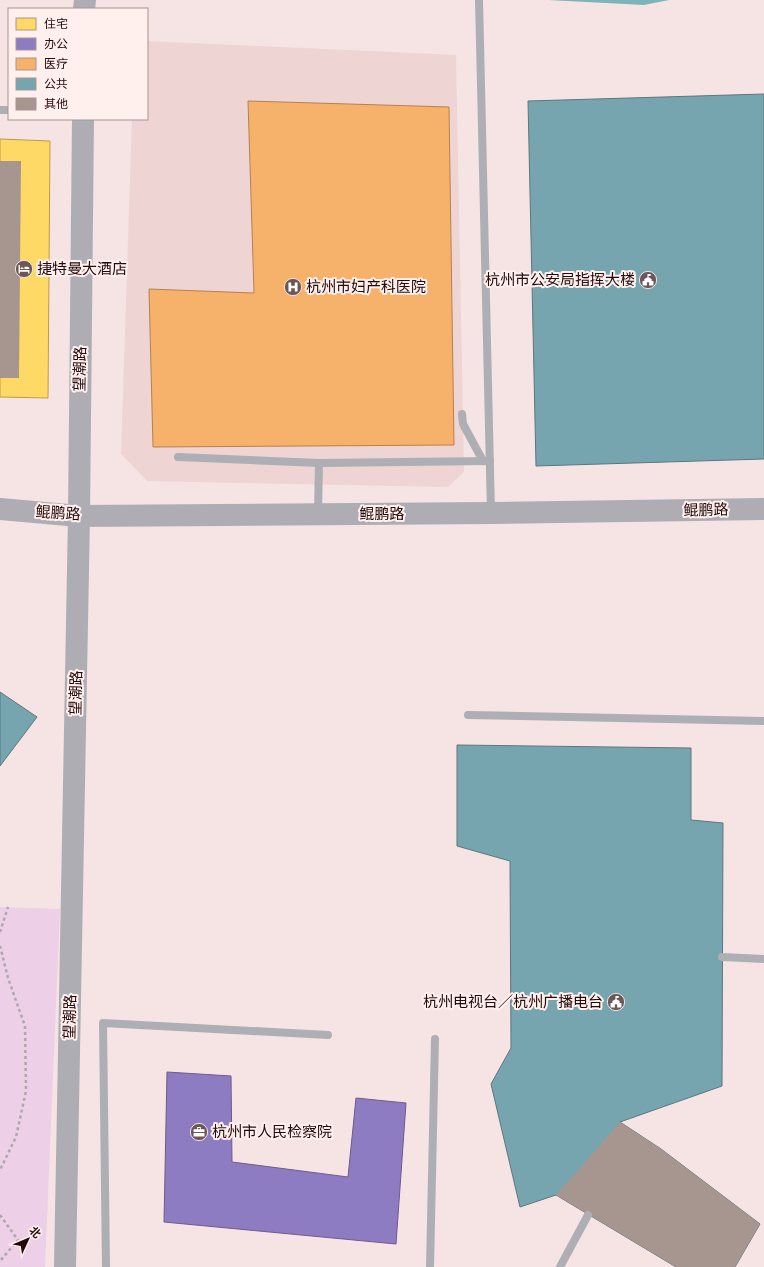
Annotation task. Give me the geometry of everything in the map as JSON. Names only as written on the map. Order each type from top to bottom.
[{"type":"street","name":"望潮路","points":[[66,1267],[79,516],[83,120]]},
{"type":"street","name":"鲲鹏路","points":[[0,509],[79,516],[491,513],[764,508]]},
{"type":"lane","points":[[479,0],[486,461],[491,513]]},
{"type":"lane","points":[[462,414],[463,424],[486,461]]},
{"type":"lane","points":[[178,457],[319,462],[486,461]]},
{"type":"lane","points":[[318,514],[319,462]]},
{"type":"lane","points":[[468,715],[764,721]]},
{"type":"lane","points":[[722,957],[764,959]]},
{"type":"lane","points":[[106,1267],[103,1023],[328,1035]]},
{"type":"lane","points":[[430,1267],[435,1039]]},
{"type":"lane","points":[[560,1267],[588,1215]]},
{"type":"path","points":[[0,932],[8,907]]},
{"type":"path","points":[[0,946],[8,978],[25,1026],[26,1091],[16,1137],[0,1170]]},
{"type":"path","points":[[0,1215],[18,1240],[0,1261]]},
{"type":"shaded area","name":"杭州市妇产科医院","points":[[148,41],[456,55],[464,472],[448,487],[147,481],[121,454],[132,120],[148,120]]},
{"type":"shaded area","points":[[0,907],[60,909],[45,1267],[0,1267]]},
{"type":"water","points":[[548,0],[669,0],[644,5]]},
{"type":"building: 住宅","name":"捷特曼大酒店","points":[[0,139],[50,141],[48,398],[0,397]]},
{"type":"building: 办公","name":"杭州市人民检察院","points":[[167,1072],[231,1076],[232,1162],[348,1177],[356,1098],[406,1103],[396,1244],[164,1222]]},
{"type":"building: 医疗","name":"杭州市妇产科医院","points":[[248,101],[449,107],[454,445],[153,447],[149,289],[254,293]]},
{"type":"building: 公共","name":"杭州市公安局指挥大楼","points":[[764,94],[764,459],[536,466],[528,101]]},
{"type":"building: 公共","points":[[0,692],[37,717],[0,766]]},
{"type":"building: 公共","name":"杭州电视台／杭州广播电台","points":[[457,745],[691,748],[691,820],[723,823],[722,1086],[620,1122],[661,1149],[760,1224],[735,1267],[676,1267],[556,1195],[520,1207],[491,1084],[511,1048],[510,861],[457,846]]},
{"type":"building: 其他","points":[[0,161],[21,161],[19,378],[0,378]]},
{"type":"building: 其他","points":[[620,1122],[661,1149],[760,1224],[735,1267],[676,1267],[556,1195]]},
{"type":"place","name":"捷特曼大酒店","points":[[24,269]]},
{"type":"place","name":"杭州市公安局指挥大楼","points":[[648,280]]},
{"type":"place","name":"杭州市妇产科医院","points":[[293,287]]},
{"type":"place","name":"杭州电视台／杭州广播电台","points":[[616,1002]]},
{"type":"place","name":"杭州市人民检察院","points":[[199,1132]]}]
